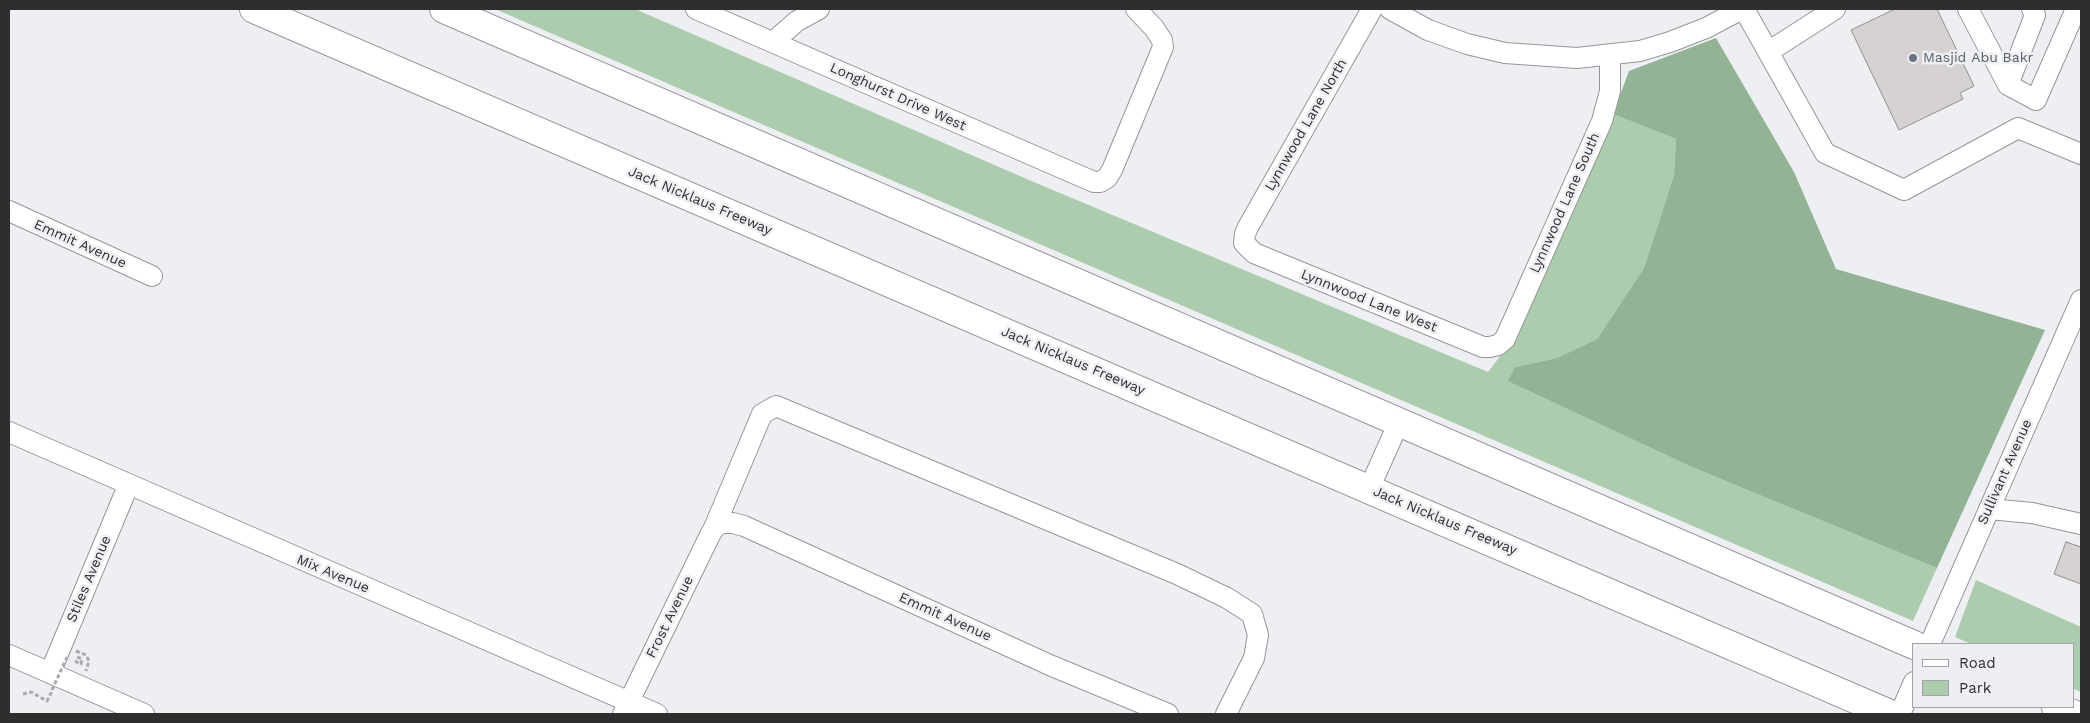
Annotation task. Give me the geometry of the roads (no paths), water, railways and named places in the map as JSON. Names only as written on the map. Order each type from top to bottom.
[{"type":"highway","name":"Jack Nicklaus Freeway","points":[[254,9],[1890,714]]},
{"type":"highway","points":[[444,9],[1912,644]]},
{"type":"highway","points":[[2058,708],[2073,714]]},
{"type":"street","name":"Longhurst Drive West","points":[[696,9],[1094,182],[1100,182],[1107,178],[1112,170],[1163,48],[1162,40],[1136,9]]},
{"type":"street","points":[[773,42],[798,20],[819,9]]},
{"type":"street","name":"Lynnwood Lane North","points":[[1244,243],[1244,234],[1372,9]]},
{"type":"street","points":[[1390,9],[1428,30],[1466,44],[1505,53],[1577,58],[1640,50],[1670,42],[1706,28],[1743,9],[1825,153],[1904,190],[2018,128],[2036,100],[2076,9]]},
{"type":"street","points":[[1768,52],[1835,9]]},
{"type":"street","points":[[1968,9],[2008,85],[2036,100]]},
{"type":"street","points":[[2008,85],[2035,15],[2032,9]]},
{"type":"street","name":"Lynnwood Lane South","points":[[1498,345],[1505,339],[1602,121],[1610,91],[1610,55]]},
{"type":"street","points":[[2018,128],[2081,154]]},
{"type":"street","name":"Emmit Avenue","points":[[9,211],[152,276]]},
{"type":"street","name":"Lynnwood Lane West","points":[[1244,243],[1254,253],[1482,347],[1490,348],[1498,345]]},
{"type":"street","name":"Sullivant Avenue","points":[[1930,643],[2081,300]]},
{"type":"street","name":"Frost Avenue","points":[[626,708],[718,526],[762,414],[776,406],[1177,574],[1228,598],[1252,614],[1258,635],[1254,658],[1226,714]]},
{"type":"street","points":[[1368,488],[1399,422]]},
{"type":"street","name":"Mix Avenue","points":[[9,432],[626,708],[657,714]]},
{"type":"street","name":"Stiles Avenue","points":[[51,682],[128,486]]},
{"type":"street","points":[[1989,509],[2032,513],[2081,524]]},
{"type":"street","name":"Emmit Avenue","points":[[718,526],[733,523],[744,526],[1052,666],[1168,714]]},
{"type":"street","points":[[9,655],[51,682],[79,686],[144,714]]},
{"type":"street","points":[[1900,714],[1912,687]]},
{"type":"place","name":"Masjid Abu Bakr","points":[[1913,58]]}]
